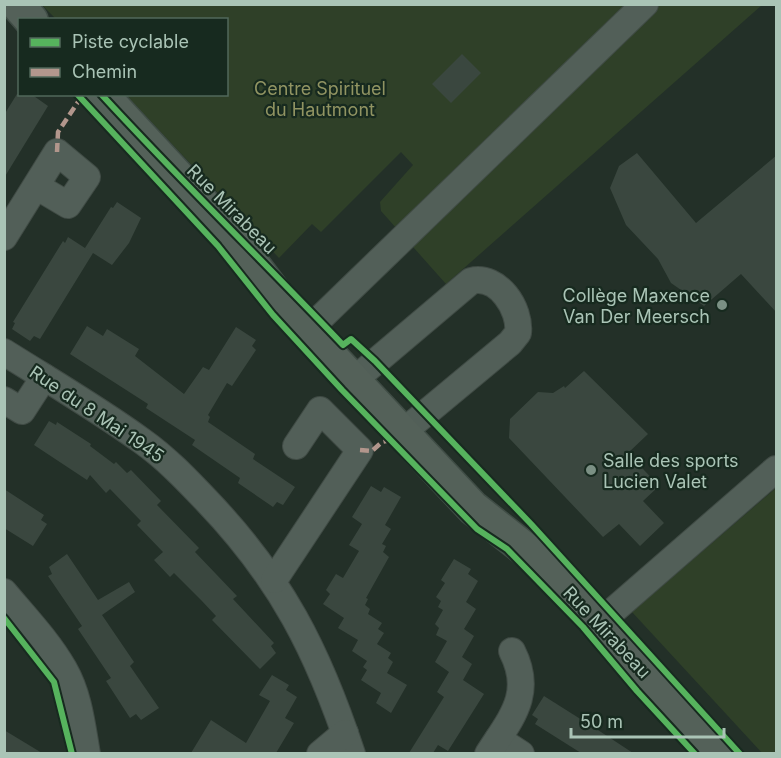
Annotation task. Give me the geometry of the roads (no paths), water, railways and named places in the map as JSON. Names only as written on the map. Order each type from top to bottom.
[{"type":"main road","points":[[17,4],[29,18]]},
{"type":"main road","name":"Rue Mirabeau","points":[[103,96],[203,204],[245,254],[281,303],[313,326],[409,427],[510,521],[544,564],[718,753]]},
{"type":"street","points":[[313,326],[645,4]]},
{"type":"street","points":[[4,237],[36,186]]},
{"type":"street","points":[[360,374],[471,282],[480,279],[488,281],[505,295],[517,316],[518,333],[510,343],[409,427]]},
{"type":"street","name":"Rue du 8 Mai 1945","points":[[4,352],[143,441],[171,465],[223,518],[274,580],[320,666],[348,743]]},
{"type":"street","points":[[4,400],[22,411],[44,377]]},
{"type":"street","points":[[274,580],[360,450],[320,410],[296,446]]},
{"type":"street","points":[[599,623],[777,469]]},
{"type":"street","points":[[4,592],[51,648],[65,670],[80,712],[87,753]]},
{"type":"street","points":[[512,651],[519,663],[523,687],[518,706],[493,746],[521,753]]},
{"type":"street","points":[[320,753],[348,743]]},
{"type":"place","name":"Collège Maxence Van Der Meersch","points":[[722,305]]},
{"type":"place","name":"Salle des sports Lucien Valet","points":[[591,470]]},
{"type":"park label","name":"Centre Spirituel du Hautmont","points":[[320,98]]}]
